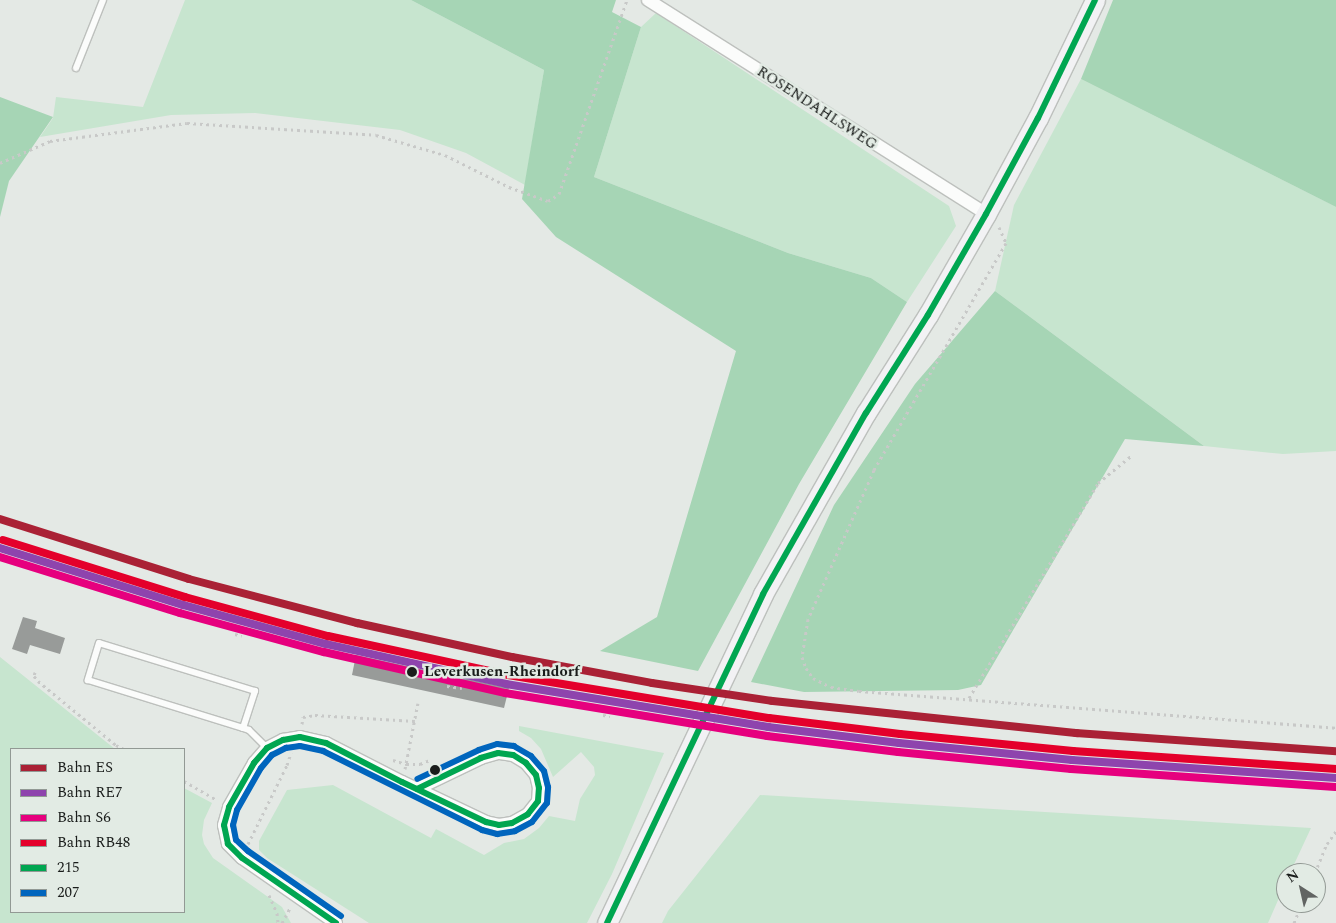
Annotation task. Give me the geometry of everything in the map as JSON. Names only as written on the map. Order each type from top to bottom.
[{"type":"main road","points":[[606,923],[763,594],[866,413],[928,314],[986,214],[1038,118],[1095,0]]},
{"type":"street","name":"ROSENDAHLSWEG","points":[[648,0],[986,214]]},
{"type":"street","points":[[336,923],[242,858],[228,844],[224,825],[229,807],[254,763],[268,748],[283,740],[300,737],[326,743],[416,789],[486,822],[499,825],[512,823],[528,814],[538,801],[539,788],[536,775],[526,763],[513,755],[498,753],[481,758],[416,789]]},
{"type":"lane","points":[[76,68],[103,0]]},
{"type":"lane","points":[[243,728],[255,691],[99,643],[88,680],[249,730],[268,748]]},
{"type":"path","points":[[0,163],[50,141],[187,123],[376,135],[445,155],[509,187],[548,201],[559,194],[627,0]]},
{"type":"path","points":[[986,214],[999,226],[1006,243],[874,470],[808,619],[802,657],[806,668],[813,678],[830,687],[858,691],[969,698],[1336,728]]},
{"type":"path","points":[[969,698],[1098,484],[1131,456]]},
{"type":"path","points":[[235,634],[242,636]]},
{"type":"path","points":[[35,672],[34,676],[38,681],[123,748]]},
{"type":"path","points":[[447,686],[462,688]]},
{"type":"path","points":[[409,749],[418,703]]},
{"type":"path","points":[[242,858],[300,737],[303,716],[315,715],[415,721]]},
{"type":"path","points":[[603,715],[610,716]]},
{"type":"path","points":[[406,764],[420,764],[430,760]]},
{"type":"path","points":[[185,782],[229,807]]},
{"type":"path","points":[[1319,863],[1327,844],[1336,831]]},
{"type":"path","points":[[269,895],[277,913],[278,923]]},
{"type":"green space","points":[[185,0],[411,0],[544,70],[525,185],[466,153],[400,130],[255,113],[171,115],[40,137],[53,118],[56,97],[143,107]]},
{"type":"green space","points":[[411,0],[616,0],[612,12],[641,27],[594,177],[788,253],[871,278],[907,302],[799,484],[698,671],[600,651],[657,617],[736,351],[556,237],[522,199],[544,70]]},
{"type":"green space","points":[[1113,0],[1336,0],[1336,207],[1081,79]]},
{"type":"green space","points":[[656,13],[949,206],[956,226],[907,302],[871,278],[788,253],[594,177],[641,27]]},
{"type":"green space","points":[[1081,79],[1336,207],[1336,451],[1283,454],[1204,446],[995,291],[1014,205]]},
{"type":"green space","points":[[0,97],[53,117],[9,181],[0,217]]},
{"type":"green space","points":[[995,291],[1204,446],[1125,439],[981,685],[958,690],[804,692],[751,682],[834,505],[915,384]]},
{"type":"green space","points":[[0,657],[114,748],[10,748],[10,913],[185,913],[185,789],[212,803],[204,820],[202,835],[204,844],[213,858],[282,907],[291,923],[0,923]]},
{"type":"green space","points":[[519,726],[664,753],[612,874],[587,923],[369,923],[267,858],[259,850],[259,841],[287,790],[333,785],[431,838],[436,829],[484,855],[504,843],[524,839],[539,828],[549,816],[575,821],[580,799],[595,775],[594,767],[581,752],[553,777],[541,749],[531,738],[519,731]]},
{"type":"green space","points":[[760,795],[1311,828],[1295,863],[1276,863],[1276,905],[1268,923],[662,923],[668,911]]},
{"type":"building","points":[[23,617],[37,621],[35,628],[65,638],[60,654],[30,645],[27,654],[12,649]]},
{"type":"building","points":[[356,655],[509,688],[504,708],[352,675]]},
{"type":"rail line","name":"ES","points":[[0,519],[189,579],[357,623],[512,657],[652,683],[772,701],[1076,733],[1336,751]]},
{"type":"rail line","name":"RB48","points":[[3,540],[185,597],[328,636],[508,675],[769,718],[900,734],[1073,751],[1336,769]]},
{"type":"rail line","name":"RE7","points":[[0,548],[183,605],[326,644],[506,684],[768,727],[899,743],[1072,760],[1336,778]]},
{"type":"rail line","name":"S6","points":[[0,557],[180,613],[324,652],[505,693],[767,736],[898,752],[1071,769],[1335,787]]},
{"type":"transit line","name":"215","points":[[607,923],[763,594],[866,413],[928,315],[986,214],[1038,118],[1095,0]]},
{"type":"transit line","name":"215","points":[[336,923],[242,858],[228,844],[224,825],[229,807],[254,763],[267,748],[283,740],[300,737],[326,743],[402,782],[486,822],[499,825],[512,823],[528,814],[538,801],[539,788],[536,775],[526,763],[513,755],[498,753],[481,758],[417,789]]},
{"type":"transit line","name":"207","points":[[341,916],[248,851],[236,840],[233,825],[237,810],[261,768],[272,755],[286,748],[300,746],[323,751],[482,830],[497,834],[515,831],[532,822],[547,803],[548,787],[544,771],[531,756],[514,746],[497,744],[479,750],[417,779]]},
{"type":"place","name":"Leverkusen-Rheindorf","points":[[412,672]]}]
